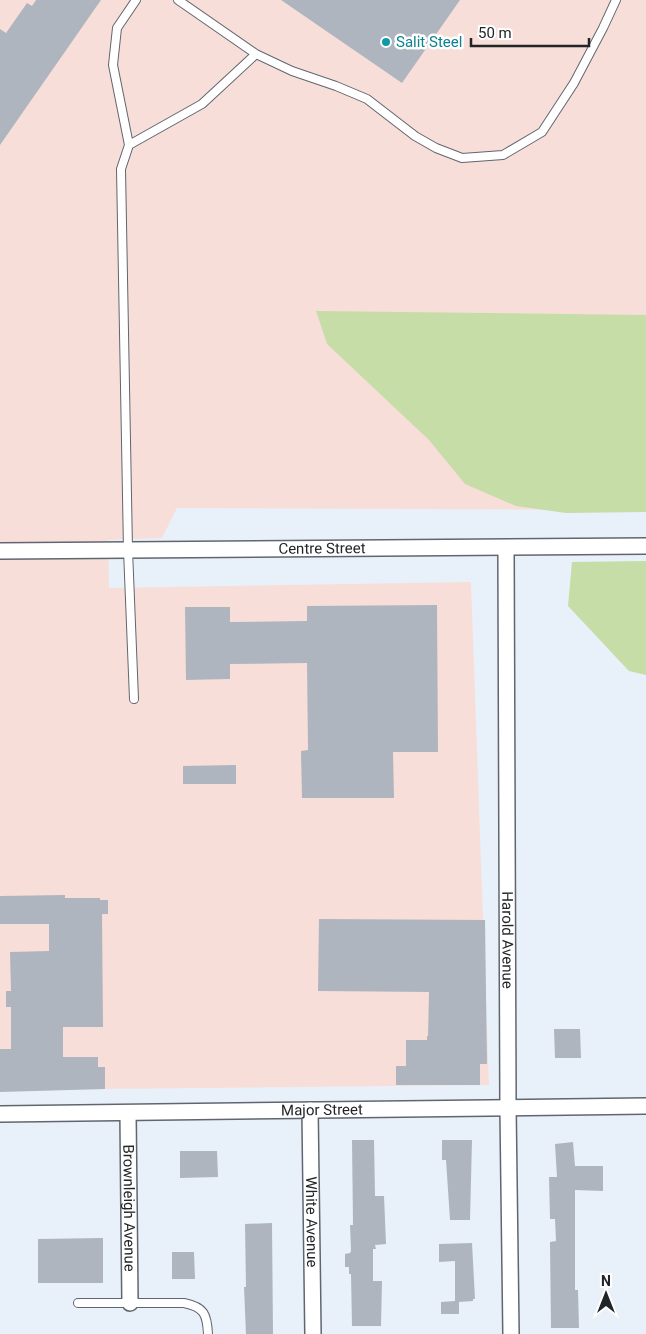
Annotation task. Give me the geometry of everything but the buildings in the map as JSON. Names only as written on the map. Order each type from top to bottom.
[{"type":"street","name":"Centre Street","points":[[0,551],[646,546]]},
{"type":"street","name":"Harold Avenue","points":[[506,548],[508,1108],[511,1334]]},
{"type":"street","name":"Major Street","points":[[0,1114],[646,1106]]},
{"type":"street","name":"White Avenue","points":[[310,1110],[313,1334]]},
{"type":"street","name":"Brownleigh Avenue","points":[[128,1113],[130,1303]]},
{"type":"lane","points":[[134,699],[128,550],[121,169],[129,144],[113,65],[117,28],[136,0]]},
{"type":"lane","points":[[178,0],[256,54],[292,71],[336,86],[366,100],[415,136],[436,148],[462,158],[503,155],[542,132],[574,83],[604,28],[616,0]]},
{"type":"lane","points":[[129,144],[202,104],[256,54]]},
{"type":"lane","points":[[78,1303],[184,1303],[198,1306],[206,1316],[208,1334]]},
{"type":"shaded area","points":[[0,0],[646,0],[646,510],[177,508],[162,538],[108,540],[109,588],[471,582],[489,1085],[0,1090]]},
{"type":"green space","points":[[316,311],[646,315],[646,512],[566,513],[516,506],[465,484],[429,440],[327,344]]},
{"type":"green space","points":[[646,561],[646,675],[629,671],[568,606],[572,562]]},
{"type":"place","name":"Salit Steel","points":[[386,42]]}]
